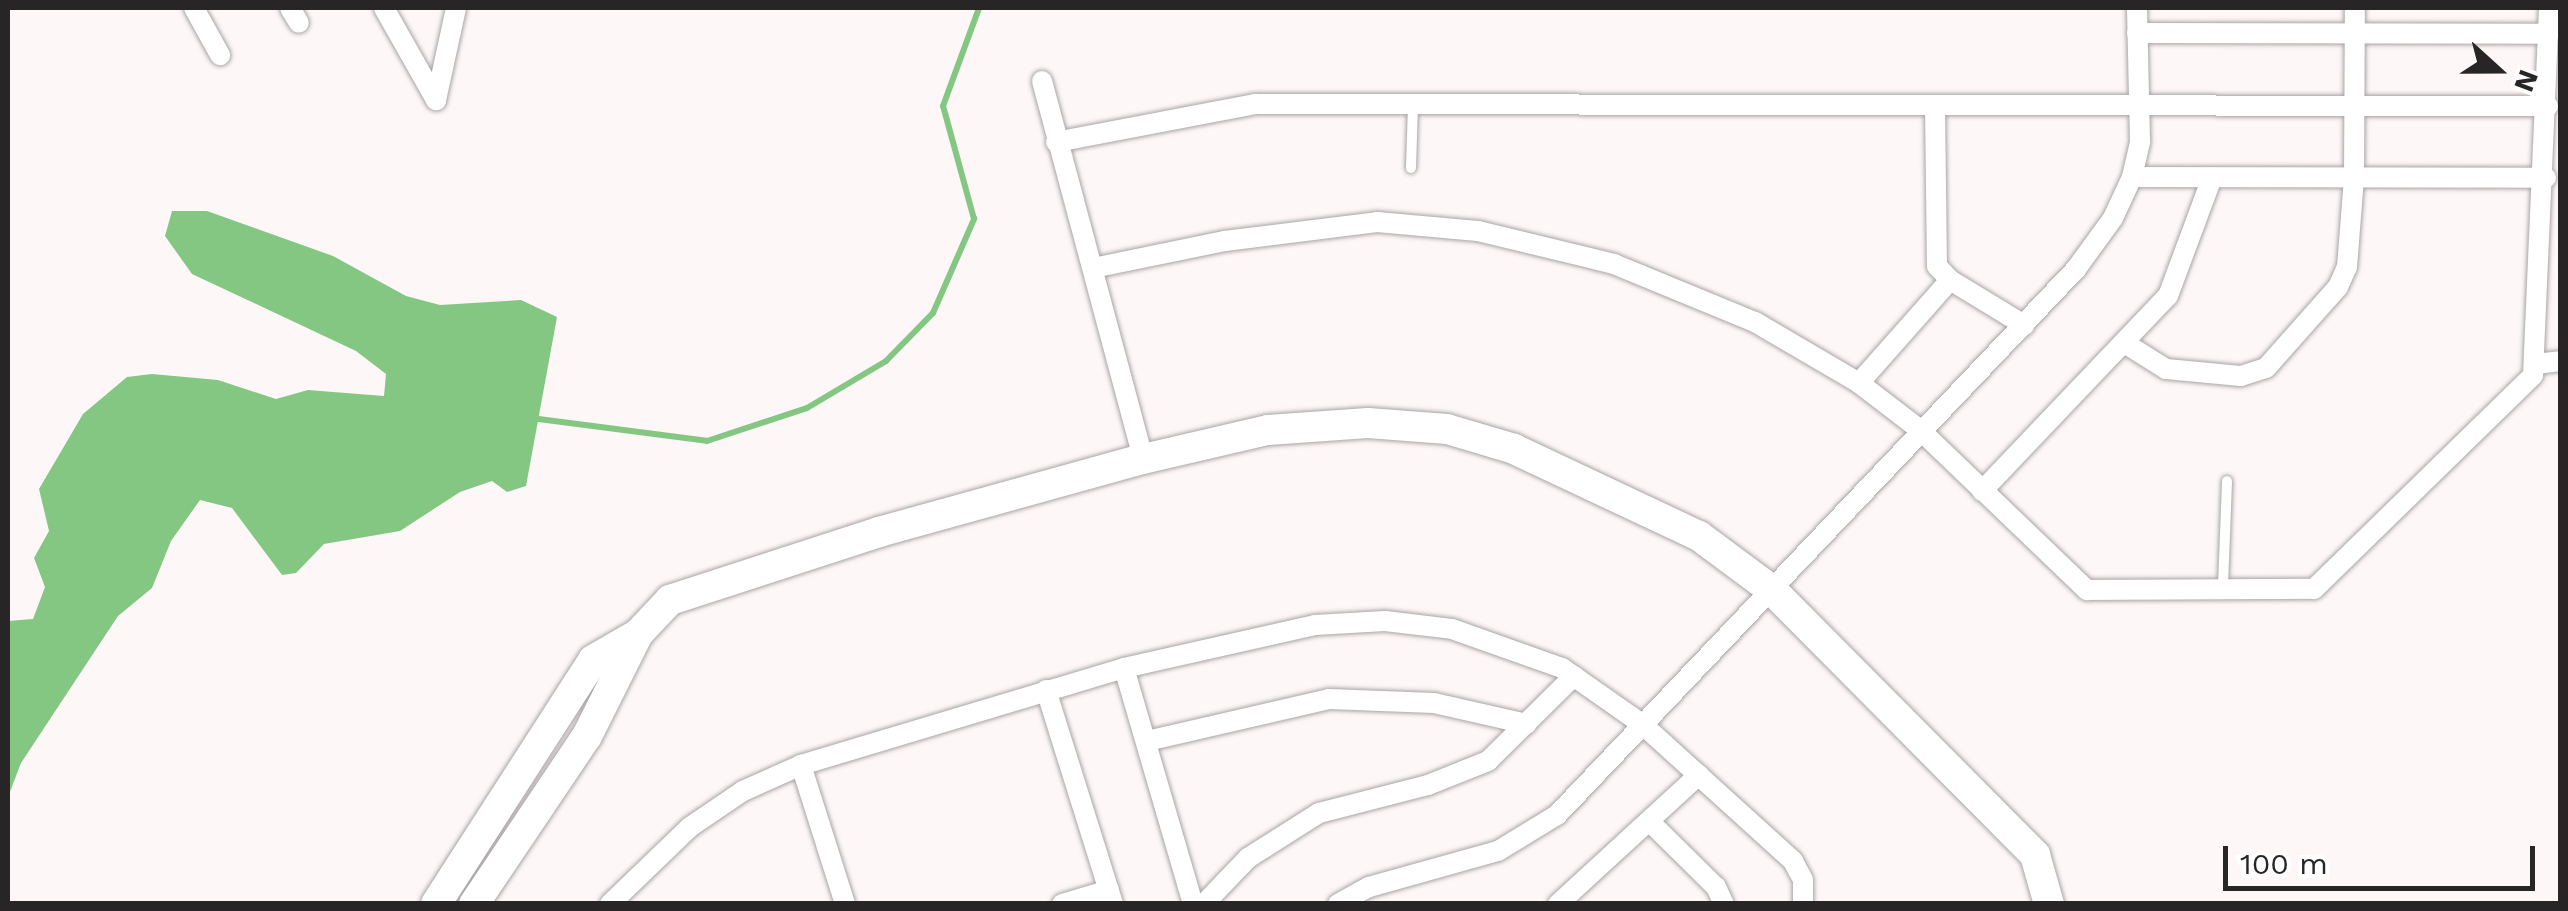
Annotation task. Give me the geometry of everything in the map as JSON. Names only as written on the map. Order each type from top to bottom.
[{"type":"street","points":[[194,8],[220,55]]},
{"type":"street","points":[[384,8],[436,100],[456,8]]},
{"type":"street","points":[[1338,904],[1369,887],[1498,850],[1558,814],[1773,591],[1918,430],[2076,269],[2113,218],[2132,177],[2138,104],[2137,8]]},
{"type":"street","points":[[2126,344],[2166,369],[2241,376],[2266,368],[2338,287],[2347,266],[2354,178],[2355,8]]},
{"type":"street","points":[[1093,268],[1225,241],[1376,222],[1478,231],[1614,264],[1756,322],[1859,383],[1918,430],[2087,590],[2322,585],[2527,385],[2536,364],[2546,178],[2549,8]]},
{"type":"street","points":[[2136,33],[2549,34]]},
{"type":"street","points":[[1042,82],[1143,460]]},
{"type":"street","points":[[1056,142],[1255,104],[2548,106]]},
{"type":"street","points":[[1935,106],[1932,246],[1950,280],[2024,325]]},
{"type":"street","points":[[2132,177],[2546,178]]},
{"type":"street","points":[[1982,490],[2168,296],[2212,178]]},
{"type":"street","points":[[1859,383],[1950,280]]},
{"type":"street","points":[[2536,364],[2560,361]]},
{"type":"street","points":[[474,904],[587,736],[638,634],[670,600],[880,532],[1143,460],[1268,430],[1368,423],[1447,429],[1514,449],[1699,536],[1773,591],[2036,855],[2049,904]]},
{"type":"street","points":[[610,904],[690,827],[743,791],[801,765],[1124,668],[1316,626],[1385,621],[1452,629],[1574,676],[1642,724],[1793,861],[1803,880],[1803,904]]},
{"type":"street","points":[[436,904],[593,660],[638,634]]},
{"type":"street","points":[[1124,668],[1193,904]]},
{"type":"street","points":[[1204,904],[1248,858],[1319,813],[1428,785],[1488,761],[1574,676]]},
{"type":"street","points":[[1046,690],[1111,897],[1062,904]]},
{"type":"street","points":[[1148,741],[1330,699],[1434,704],[1527,724]]},
{"type":"street","points":[[801,765],[845,904]]},
{"type":"street","points":[[1558,904],[1698,776]]},
{"type":"street","points":[[1649,821],[1716,887],[1724,904]]},
{"type":"lane","points":[[1411,168],[1413,102]]},
{"type":"lane","points":[[2223,586],[2227,480]]},
{"type":"shaded area","points":[[172,211],[207,211],[333,256],[406,296],[440,305],[521,300],[557,317],[526,486],[507,492],[492,481],[460,492],[400,531],[324,544],[296,573],[282,575],[232,508],[200,500],[171,541],[152,588],[118,616],[21,763],[8,797],[8,621],[33,619],[45,587],[34,558],[49,531],[39,489],[83,414],[127,377],[152,374],[218,380],[276,399],[308,390],[384,396],[386,374],[356,351],[192,274],[165,236]]},
{"type":"waterway","points":[[531,418],[707,441],[807,408],[886,361],[933,313],[974,219],[943,106],[979,8]]}]
